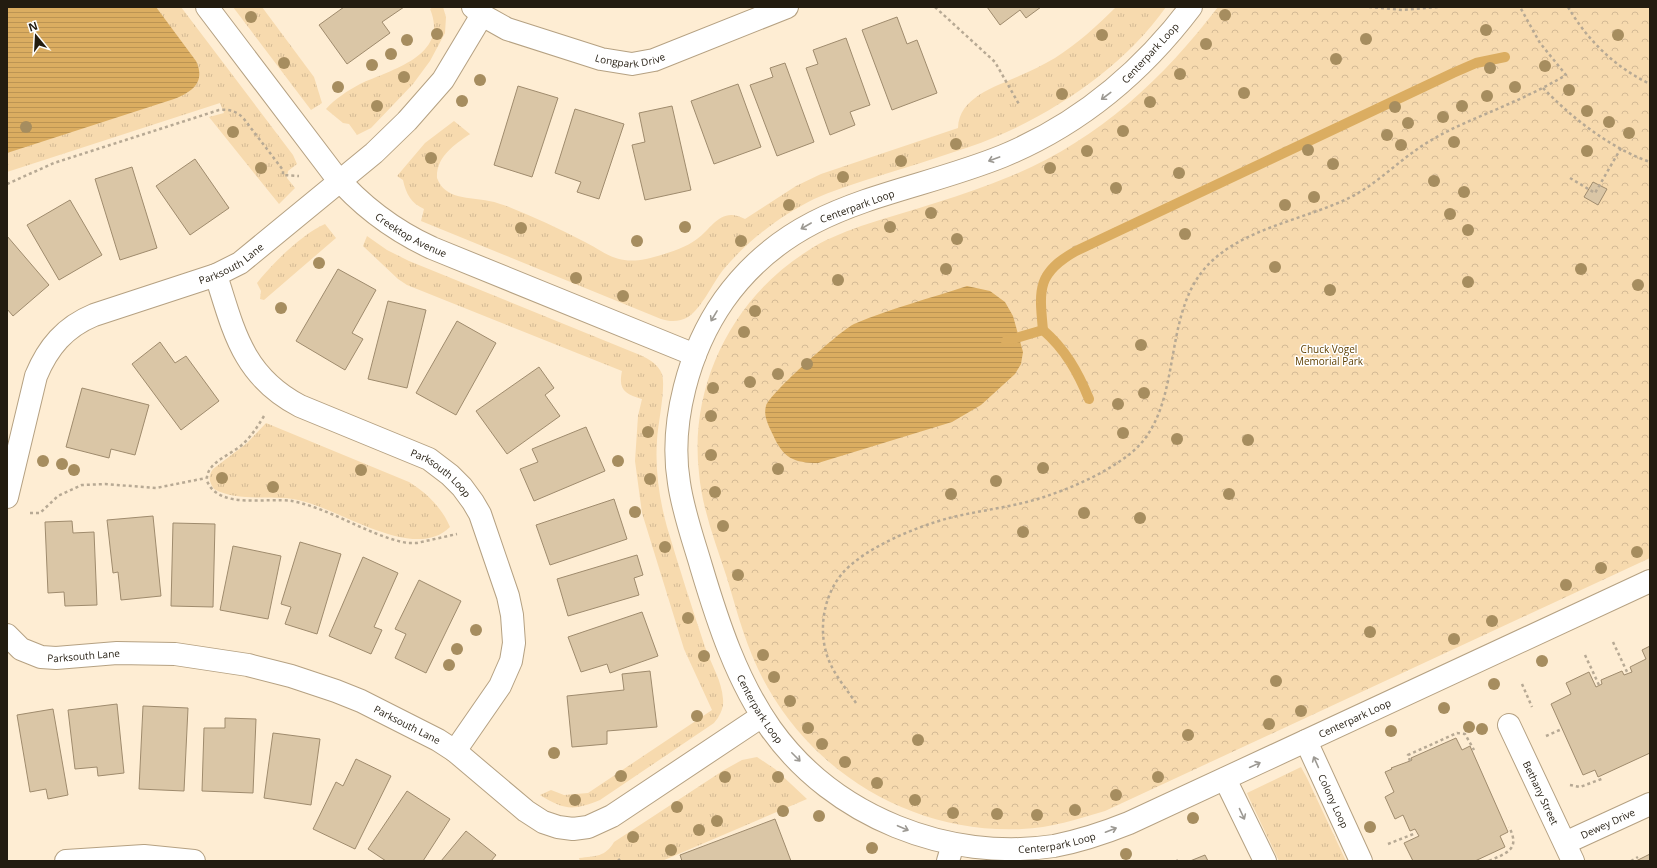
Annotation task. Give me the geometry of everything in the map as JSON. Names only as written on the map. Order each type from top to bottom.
[{"type":"street","name":"Creektop Avenue","points":[[207,7],[340,181],[378,218],[417,241],[695,356]]},
{"type":"street","name":"Longpark Drive","points":[[478,11],[496,24],[530,37],[606,60],[632,64],[654,60],[787,7]]},
{"type":"street","name":"Centerpark Loop","points":[[1191,7],[1162,43],[1126,80],[1089,109],[1050,133],[1001,157],[826,215],[788,237],[763,258],[731,291],[710,322],[685,384],[678,434],[677,459],[679,484],[705,579],[728,648],[740,676],[762,716],[792,754],[839,796],[885,821],[913,833],[951,853],[1053,846],[1079,840],[1129,823],[1650,581]]},
{"type":"street","name":"Parksouth Lane","points":[[7,497],[36,376],[44,357],[65,332],[79,322],[94,315],[216,275],[240,264],[374,153],[428,99],[443,80],[478,11]]},
{"type":"street","name":"Parksouth Loop","points":[[216,275],[243,352],[256,372],[270,386],[284,397],[300,406],[411,450],[429,459],[450,475],[477,508],[508,596],[512,615],[514,643],[510,661],[500,686],[455,751]]},
{"type":"street","name":"Parksouth Lane","points":[[7,635],[21,649],[40,657],[56,658],[117,653],[168,654],[215,659],[276,671],[322,685],[361,701],[438,740],[455,751],[538,819],[558,827],[580,828],[594,825],[612,816],[762,716]]},
{"type":"street","name":"Bethany Street","points":[[1509,725],[1569,852]]},
{"type":"street","name":"Colony Loop","points":[[1306,741],[1361,861]]},
{"type":"street","points":[[1225,778],[1265,861]]},
{"type":"street","name":"Dewey Drive","points":[[1569,852],[1650,804]]},
{"type":"street","points":[[66,861],[144,856],[194,861]]},
{"type":"path","points":[[935,7],[995,62],[1020,106]]},
{"type":"path","points":[[1369,7],[1403,10],[1438,7]]},
{"type":"path","points":[[856,703],[831,665],[823,641],[823,616],[830,596],[841,575],[872,550],[921,527],[948,518],[1042,497],[1095,476],[1124,458],[1141,445],[1152,428],[1159,412],[1178,331],[1190,292],[1206,267],[1218,255],[1264,230],[1320,211],[1349,198],[1363,190],[1428,142],[1458,126],[1543,88],[1566,75],[1540,43],[1520,7]]},
{"type":"path","points":[[1568,7],[1581,28],[1600,50],[1625,70],[1650,84]]},
{"type":"path","points":[[1543,88],[1562,107],[1581,121],[1621,148],[1650,162]]},
{"type":"path","points":[[7,184],[54,163],[219,110],[228,109],[244,119],[283,170],[283,175],[299,176]]},
{"type":"path","points":[[1570,178],[1595,193],[1621,148]]},
{"type":"path","points":[[264,415],[258,426],[243,444],[212,466],[208,471],[206,478],[210,488],[220,496],[255,501],[285,500],[309,506],[402,542],[417,543],[458,533]]},
{"type":"path","points":[[23,512],[40,513],[58,496],[82,485],[105,484],[156,488],[206,478]]},
{"type":"path","points":[[1613,642],[1628,674]]},
{"type":"path","points":[[1585,655],[1600,685]]},
{"type":"path","points":[[1522,684],[1534,710]]},
{"type":"path","points":[[1546,736],[1562,729]]},
{"type":"path","points":[[1543,730],[1549,743]]},
{"type":"path","points":[[1410,761],[1408,755],[1457,733],[1465,734],[1474,750]]},
{"type":"path","points":[[1568,783],[1570,786],[1577,788],[1604,778]]},
{"type":"path","points":[[1489,861],[1508,852],[1513,846],[1514,838],[1509,827]]},
{"type":"path","points":[[1388,844],[1416,832]]},
{"type":"path","points":[[1631,861],[1638,857]]},
{"type":"green space","points":[[7,7],[181,7],[293,155],[297,164],[288,171],[287,178],[295,188],[279,204],[209,117],[224,113],[220,103],[7,172]]},
{"type":"green space","points":[[233,7],[262,7],[314,77],[322,103],[311,110]]},
{"type":"green space","points":[[433,7],[443,7],[446,17],[445,33],[430,61],[413,84],[371,128],[357,135],[349,124],[343,123],[326,109],[350,89],[401,67],[425,50],[432,39],[434,25],[430,9]]},
{"type":"green space","points":[[1116,7],[1166,7],[1148,30],[1103,73],[1052,109],[997,136],[969,147],[828,193],[789,213],[753,239],[732,259],[698,308],[688,317],[678,321],[661,319],[421,221],[424,209],[412,201],[403,180],[397,176],[425,143],[454,121],[470,134],[452,147],[439,164],[437,178],[441,185],[452,194],[466,198],[492,201],[509,207],[555,227],[618,259],[635,260],[659,256],[692,243],[723,216],[730,215],[745,219],[796,186],[821,174],[958,128],[960,117],[965,108],[980,94],[1055,58],[1087,34]]},
{"type":"green space","name":"Chuck Vogel Memorial Park","points":[[1218,7],[1650,7],[1650,558],[1105,811],[1053,825],[1022,829],[983,828],[946,822],[909,810],[875,794],[843,773],[815,749],[789,720],[761,675],[744,634],[703,500],[699,473],[698,440],[701,408],[709,377],[721,348],[737,320],[757,294],[780,271],[806,252],[826,240],[861,226],[956,196],[1011,176],[1042,162],[1072,145],[1100,126],[1151,83],[1175,59]]},
{"type":"green space","points":[[325,224],[336,238],[264,300],[260,299],[261,291],[257,283],[274,263],[299,240]]},
{"type":"green space","points":[[367,236],[387,250],[409,261],[650,360],[656,365],[662,374],[663,388],[657,451],[658,484],[667,527],[695,617],[705,647],[721,686],[723,706],[720,715],[714,723],[600,800],[591,804],[575,807],[562,806],[540,795],[551,790],[564,795],[588,793],[712,710],[684,649],[642,513],[635,461],[638,416],[642,399],[627,393],[624,390],[621,383],[622,371],[407,285],[398,279],[363,246]]},
{"type":"green space","points":[[266,423],[409,482],[422,491],[438,507],[450,527],[435,537],[417,539],[397,536],[376,530],[315,505],[298,500],[288,498],[234,496],[214,489],[210,479],[210,474],[213,469],[247,443]]},
{"type":"green space","points":[[757,757],[775,769],[807,799],[662,861],[580,861],[579,858],[600,855],[607,851],[614,842],[724,770],[742,760]]},
{"type":"green space","points":[[1301,767],[1346,861],[1279,861],[1247,793]]},
{"type":"shaded area","points":[[7,7],[156,7],[196,61],[199,68],[198,80],[192,89],[174,99],[7,153]]},
{"type":"shaded area","points":[[967,286],[990,291],[1005,302],[1013,316],[1023,352],[1021,364],[1015,374],[981,405],[952,422],[818,463],[802,462],[790,458],[785,454],[777,443],[767,421],[765,413],[766,406],[779,389],[821,349],[854,324]]},
{"type":"building","points":[[344,7],[404,7],[382,22],[390,33],[347,64],[319,25]]},
{"type":"building","points":[[987,7],[1041,7],[1026,18],[1020,10],[1000,25]]},
{"type":"building","points":[[897,17],[907,44],[917,40],[937,93],[892,110],[862,30]]},
{"type":"building","points":[[846,38],[870,105],[850,112],[855,125],[830,135],[806,68],[818,64],[813,50]]},
{"type":"building","points":[[785,63],[814,142],[777,156],[750,85],[773,77],[770,68]]},
{"type":"building","points":[[738,84],[761,147],[714,164],[691,101]]},
{"type":"building","points":[[518,86],[558,98],[532,177],[494,165]]},
{"type":"building","points":[[672,106],[691,190],[645,200],[632,145],[645,142],[639,113]]},
{"type":"building","points":[[575,109],[624,124],[599,199],[577,192],[581,182],[555,173]]},
{"type":"building","points":[[195,159],[229,208],[190,235],[156,186]]},
{"type":"building","points":[[132,167],[157,248],[120,260],[95,179]]},
{"type":"building","points":[[1593,182],[1607,189],[1598,205],[1584,197]]},
{"type":"building","points":[[70,200],[102,255],[59,280],[27,225]]},
{"type":"building","points":[[7,236],[49,285],[13,316],[7,309]]},
{"type":"building","points":[[338,269],[376,290],[352,333],[363,339],[345,370],[296,341]]},
{"type":"building","points":[[388,301],[426,310],[407,388],[368,379]]},
{"type":"building","points":[[457,321],[496,343],[456,415],[416,393]]},
{"type":"building","points":[[160,342],[175,363],[186,356],[219,401],[181,430],[132,364]]},
{"type":"building","points":[[539,367],[554,388],[545,395],[560,416],[507,454],[476,411]]},
{"type":"building","points":[[82,388],[149,405],[135,455],[111,449],[109,458],[66,447]]},
{"type":"building","points":[[586,427],[605,471],[534,501],[520,469],[538,462],[532,449]]},
{"type":"building","points":[[614,499],[627,539],[550,565],[536,525]]},
{"type":"building","points":[[153,516],[161,596],[121,600],[118,572],[113,573],[107,520]]},
{"type":"building","points":[[72,521],[73,533],[94,532],[97,605],[65,606],[64,592],[48,593],[45,522]]},
{"type":"building","points":[[173,523],[215,524],[213,607],[171,606]]},
{"type":"building","points":[[300,542],[341,554],[317,634],[285,624],[291,607],[281,604]]},
{"type":"building","points":[[233,546],[281,556],[268,619],[220,610]]},
{"type":"building","points":[[637,555],[643,575],[634,578],[639,595],[568,616],[557,579]]},
{"type":"building","points":[[363,557],[398,573],[374,627],[382,630],[371,654],[329,636]]},
{"type":"building","points":[[419,580],[461,601],[426,673],[395,658],[406,634],[395,629]]},
{"type":"building","points":[[642,612],[658,656],[610,673],[607,664],[581,672],[568,637]]},
{"type":"building","points":[[1650,646],[1650,753],[1598,777],[1595,770],[1583,775],[1551,704],[1571,694],[1566,683],[1589,672],[1596,687],[1602,684],[1601,680],[1622,671],[1624,675],[1632,672],[1630,667],[1646,659],[1642,650]]},
{"type":"building","points":[[650,671],[657,727],[607,731],[607,744],[572,747],[567,696],[624,690],[622,674]]},
{"type":"building","points":[[117,704],[124,773],[98,776],[97,767],[75,769],[68,710]]},
{"type":"building","points":[[143,706],[188,708],[184,791],[139,789]]},
{"type":"building","points":[[53,709],[68,795],[48,799],[46,789],[30,792],[17,715]]},
{"type":"building","points":[[225,718],[256,719],[253,793],[202,791],[204,728],[225,728]]},
{"type":"building","points":[[273,733],[320,739],[311,805],[264,798]]},
{"type":"building","points":[[1456,738],[1462,750],[1470,746],[1508,832],[1500,836],[1505,847],[1475,861],[1413,861],[1404,843],[1419,836],[1415,829],[1410,831],[1403,815],[1395,819],[1385,797],[1394,792],[1385,772],[1392,769],[1391,768],[1412,760],[1411,758]]},
{"type":"building","points":[[356,759],[391,776],[355,849],[313,829],[336,782],[343,786]]},
{"type":"building","points":[[407,791],[450,819],[423,861],[386,861],[368,849]]},
{"type":"building","points":[[775,819],[791,861],[682,861],[680,855]]},
{"type":"building","points":[[466,831],[496,855],[491,861],[441,861]]},
{"type":"building","points":[[1650,854],[1650,861],[1636,861]]},
{"type":"building","points":[[1205,855],[1208,861],[1190,861]]},
{"type":"waterway","points":[[1089,399],[1070,362],[1058,345],[1043,330],[1041,303],[1043,283],[1047,275],[1063,259],[1076,251],[1453,73],[1476,63],[1505,57]]},
{"type":"waterway","points":[[1006,341],[1043,330]]}]
